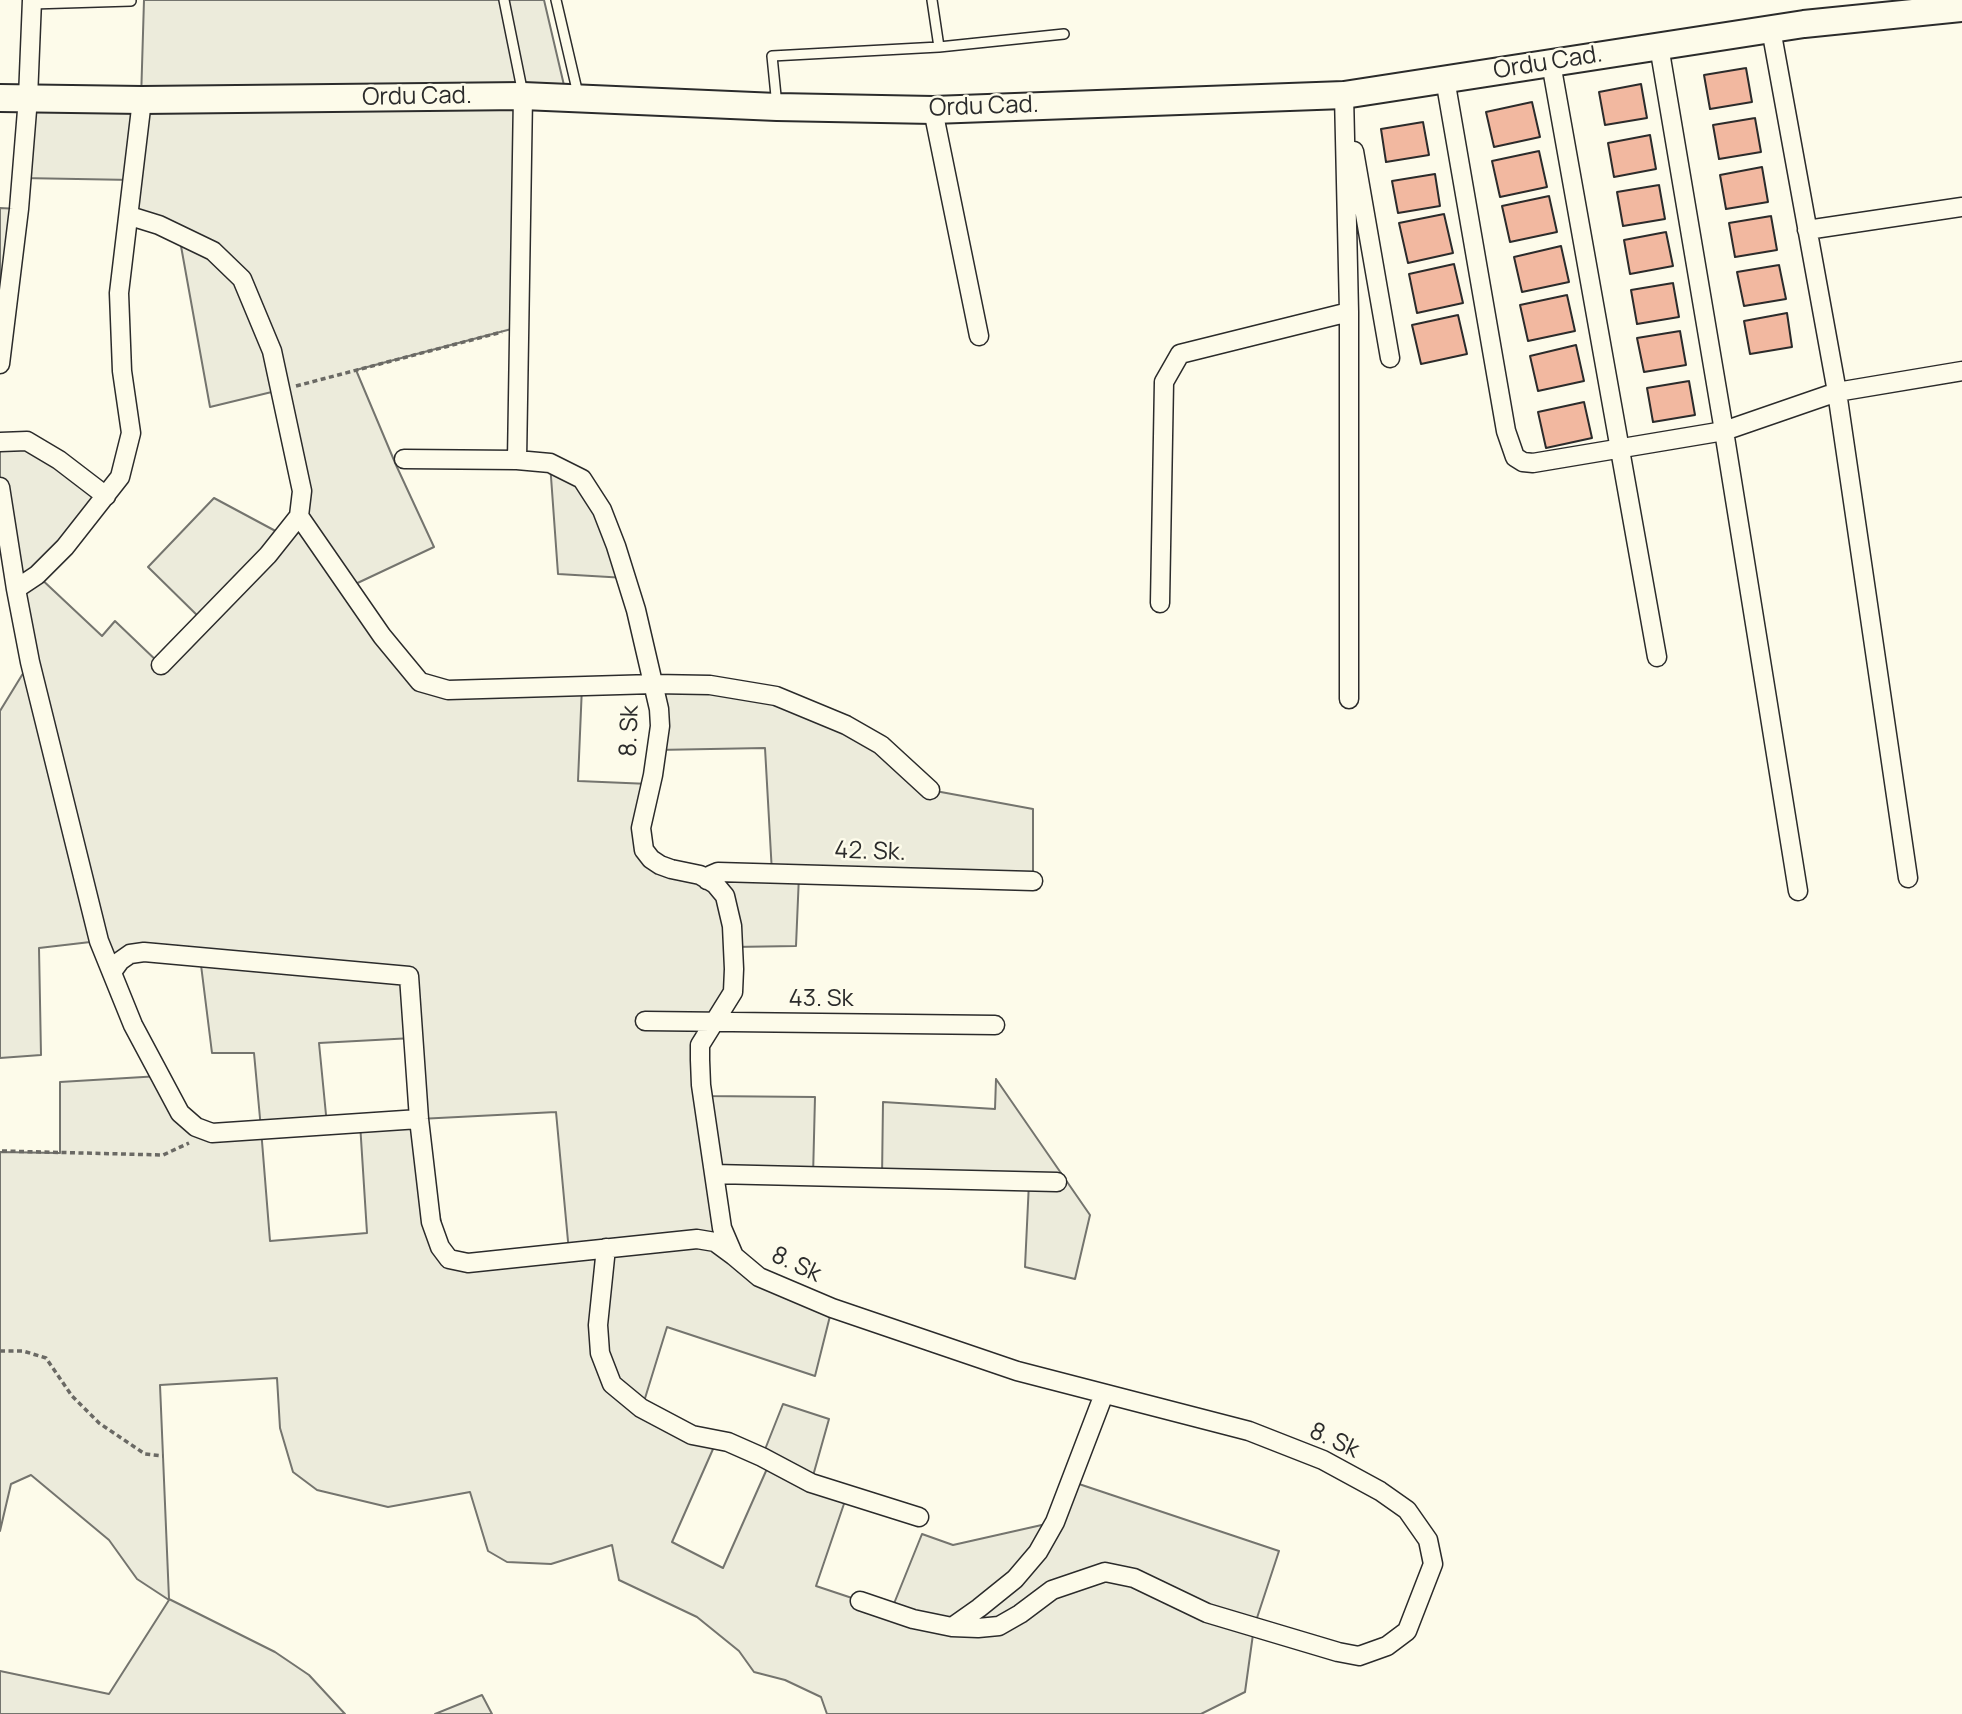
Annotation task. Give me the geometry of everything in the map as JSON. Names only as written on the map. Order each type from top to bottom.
[{"type":"main road","name":"Ordu Cad.","points":[[0,98],[142,100],[523,96],[777,107],[933,110],[1345,95],[1771,29],[1962,8]]},
{"type":"street","points":[[0,364],[18,221],[28,99],[32,2]]},
{"type":"street","points":[[1771,29],[1837,391],[1908,878]]},
{"type":"street","points":[[1659,46],[1798,891]]},
{"type":"street","points":[[1551,63],[1657,657]]},
{"type":"street","points":[[1445,79],[1506,431],[1510,449],[1515,457],[1523,462],[1533,463],[1724,431],[1837,391],[1962,371]]},
{"type":"street","points":[[1345,95],[1349,312],[1349,699]]},
{"type":"street","points":[[1345,95],[1390,358]]},
{"type":"street","points":[[517,460],[523,96]]},
{"type":"street","points":[[16,589],[37,575],[65,547],[120,477],[131,433],[122,371],[120,293],[142,100]]},
{"type":"street","points":[[933,110],[979,336]]},
{"type":"street","points":[[1807,230],[1962,207]]},
{"type":"street","points":[[130,216],[159,225],[213,251],[242,279],[272,351],[302,491],[299,516],[268,555],[161,665]]},
{"type":"street","points":[[1160,603],[1164,382],[1180,354],[1349,312]]},
{"type":"street","points":[[0,442],[27,441],[59,460],[106,496]]},
{"type":"street","name":"8. Sk","points":[[404,459],[550,463],[582,479],[602,510],[636,610],[659,709],[660,726],[653,775],[641,828],[644,850],[660,865],[671,870],[700,875],[715,884],[724,896],[732,926],[733,992],[700,1045],[700,1060],[701,1085],[722,1228],[734,1256],[759,1277],[832,1308],[1017,1371],[1249,1431],[1323,1460],[1380,1491],[1407,1510],[1428,1540],[1433,1563],[1407,1631],[1387,1646],[1359,1656],[1207,1613],[1133,1578],[1105,1572],[1052,1590],[999,1626],[951,1627]]},
{"type":"street","points":[[0,488],[30,662],[99,941],[133,1025],[180,1113],[196,1127],[212,1133],[419,1119]]},
{"type":"street","points":[[299,516],[382,636],[420,682],[447,690],[710,685],[775,696],[846,725],[881,745],[930,790]]},
{"type":"street","name":"42. Sk.","points":[[707,880],[718,872],[1033,881]]},
{"type":"street","points":[[112,972],[120,961],[130,954],[144,952],[409,976],[419,1119],[430,1222],[440,1247],[449,1259],[468,1263],[697,1239],[715,1242],[734,1256]]},
{"type":"street","name":"43. Sk","points":[[645,1021],[995,1025]]},
{"type":"street","points":[[715,1174],[1057,1182]]},
{"type":"street","points":[[606,1248],[598,1325],[600,1353],[612,1384],[641,1408],[692,1435],[729,1442],[811,1483],[919,1517]]},
{"type":"street","points":[[860,1601],[913,1619],[951,1627],[1015,1579],[1038,1552],[1055,1522],[1104,1394]]},
{"type":"lane","points":[[503,0],[523,96]]},
{"type":"lane","points":[[556,0],[579,98]]},
{"type":"lane","points":[[932,0],[939,47]]},
{"type":"lane","points":[[32,2],[131,1]]},
{"type":"lane","points":[[777,107],[772,56],[939,47],[1064,34]]},
{"type":"path","points":[[281,390],[519,327]]},
{"type":"path","points":[[2,1152],[163,1155],[212,1133]]},
{"type":"path","points":[[0,1351],[23,1351],[46,1358],[72,1396],[99,1423],[145,1454],[163,1456]]},
{"type":"shaded area","points":[[144,0],[544,0],[567,98],[524,96],[519,327],[356,370],[434,547],[349,587],[421,682],[582,686],[578,781],[650,784],[641,828],[660,865],[772,873],[765,748],[656,750],[654,684],[710,685],[846,725],[930,790],[1033,809],[1033,881],[799,875],[796,946],[733,947],[734,969],[711,1028],[703,1096],[815,1097],[813,1177],[715,1175],[734,1256],[832,1308],[815,1376],[667,1327],[642,1408],[717,1440],[672,1542],[723,1568],[770,1462],[762,1457],[783,1404],[829,1419],[811,1483],[847,1495],[816,1586],[891,1611],[922,1534],[953,1545],[1055,1522],[1070,1481],[1279,1551],[1254,1627],[1245,1692],[1201,1714],[827,1714],[821,1697],[785,1680],[754,1672],[739,1651],[697,1617],[619,1580],[612,1545],[551,1564],[507,1562],[488,1551],[470,1492],[388,1507],[317,1490],[293,1472],[280,1428],[277,1378],[160,1385],[169,1599],[275,1652],[309,1675],[345,1714],[0,1714],[0,1671],[109,1694],[169,1600],[137,1579],[109,1540],[31,1475],[11,1484],[0,1531],[0,1152],[60,1153],[60,1082],[160,1076],[196,1127],[261,1129],[254,1053],[212,1053],[200,957],[120,961],[99,941],[39,948],[41,1055],[0,1058],[0,711],[30,662],[0,487],[0,442],[9,441],[106,496],[37,575],[102,636],[115,621],[161,665],[204,622],[148,567],[214,498],[283,535],[299,516],[280,390],[210,407],[179,235],[130,216],[133,180],[21,178],[28,98],[141,100]],"holes":[[[413,1038],[418,1118],[360,1123],[367,1233],[270,1241],[261,1129],[327,1125],[319,1043]],[[556,1112],[569,1252],[449,1259],[433,1226],[441,1222],[419,1119]]]},
{"type":"shaded area","points":[[0,208],[19,209],[0,364]]},
{"type":"shaded area","points":[[550,463],[582,479],[626,578],[558,574]]},
{"type":"shaded area","points":[[996,1079],[1090,1215],[1075,1279],[1025,1267],[1029,1182],[882,1178],[883,1102],[995,1109]]},
{"type":"shaded area","points":[[482,1695],[492,1714],[435,1714]]},
{"type":"building","points":[[1746,68],[1752,102],[1710,109],[1704,75]]},
{"type":"building","points":[[1641,84],[1647,118],[1605,125],[1599,92]]},
{"type":"building","points":[[1532,102],[1540,137],[1494,147],[1486,112]]},
{"type":"building","points":[[1755,118],[1761,152],[1719,159],[1713,125]]},
{"type":"building","points":[[1423,122],[1429,155],[1386,162],[1381,129]]},
{"type":"building","points":[[1650,135],[1656,169],[1614,177],[1608,143]]},
{"type":"building","points":[[1539,151],[1547,187],[1500,197],[1492,161]]},
{"type":"building","points":[[1762,167],[1768,202],[1726,209],[1720,175]]},
{"type":"building","points":[[1435,174],[1440,206],[1398,213],[1392,181]]},
{"type":"building","points":[[1659,185],[1665,219],[1623,226],[1617,192]]},
{"type":"building","points":[[1549,196],[1557,232],[1510,242],[1502,206]]},
{"type":"building","points":[[1444,214],[1453,253],[1408,263],[1399,223]]},
{"type":"building","points":[[1771,216],[1777,250],[1735,257],[1729,223]]},
{"type":"building","points":[[1666,232],[1673,266],[1630,274],[1624,240]]},
{"type":"building","points":[[1561,246],[1569,282],[1522,292],[1514,257]]},
{"type":"building","points":[[1454,264],[1463,303],[1417,313],[1409,274]]},
{"type":"building","points":[[1779,265],[1786,299],[1744,306],[1737,272]]},
{"type":"building","points":[[1673,283],[1679,317],[1637,324],[1631,290]]},
{"type":"building","points":[[1567,295],[1575,331],[1528,341],[1520,305]]},
{"type":"building","points":[[1787,313],[1792,347],[1750,354],[1744,321]]},
{"type":"building","points":[[1458,315],[1467,354],[1421,364],[1412,325]]},
{"type":"building","points":[[1680,331],[1686,365],[1644,372],[1637,338]]},
{"type":"building","points":[[1576,345],[1584,381],[1538,391],[1530,356]]},
{"type":"building","points":[[1689,381],[1695,415],[1653,422],[1647,388]]},
{"type":"building","points":[[1584,402],[1592,438],[1546,448],[1538,412]]}]
